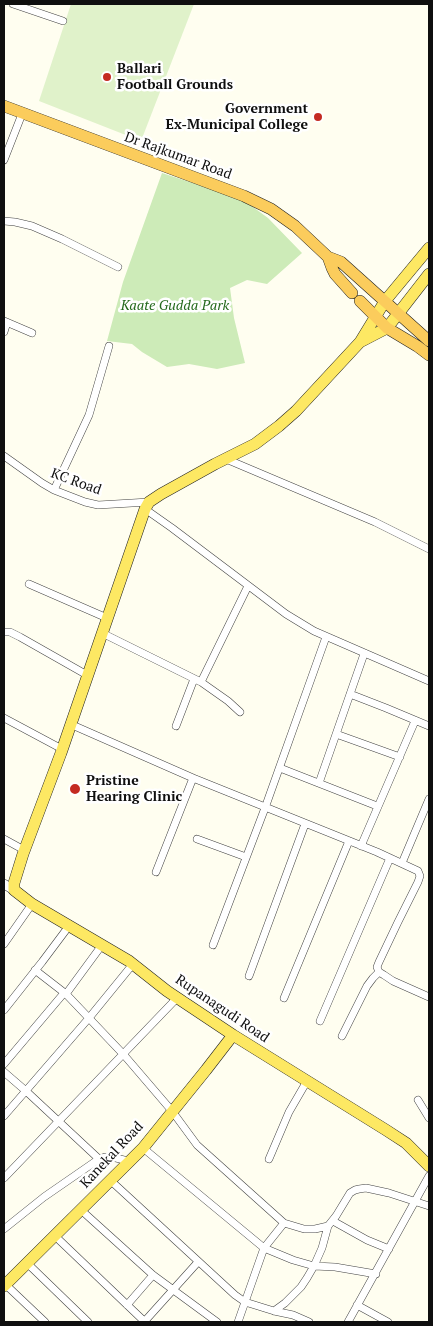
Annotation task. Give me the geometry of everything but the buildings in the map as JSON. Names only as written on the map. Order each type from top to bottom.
[{"type":"highway","name":"Dr Rajkumar Road","points":[[4,106],[244,196],[271,209],[295,226],[328,257],[341,262],[385,301],[423,341],[429,354]]},
{"type":"highway","name":"Dr Rajkumar Road","points":[[328,257],[335,274],[352,292]]},
{"type":"highway","name":"Dr Rajkumar Road","points":[[360,301],[387,328],[423,341]]},
{"type":"main road","points":[[14,890],[14,883],[23,852],[62,748],[147,506],[161,494],[255,444],[296,411],[360,342],[385,301],[429,248]]},
{"type":"main road","points":[[360,342],[387,328],[429,274]]},
{"type":"main road","name":"Rupanagudi Road","points":[[14,890],[32,904],[133,964],[177,998],[232,1035],[406,1143],[429,1166]]},
{"type":"main road","name":"Kanekal Road","points":[[5,1286],[142,1148],[232,1035]]},
{"type":"street","points":[[14,4],[23,5],[63,21]]},
{"type":"street","points":[[4,160],[22,114]]},
{"type":"street","points":[[4,221],[32,226],[118,267]]},
{"type":"street","points":[[4,332],[6,321],[32,333]]},
{"type":"street","points":[[54,490],[89,415],[108,346]]},
{"type":"street","name":"KC Road","points":[[4,456],[54,490],[85,502],[98,505],[147,506]]},
{"type":"street","points":[[226,459],[375,522],[429,549]]},
{"type":"street","points":[[147,506],[172,528],[286,614],[326,637],[429,681]]},
{"type":"street","points":[[28,584],[107,618]]},
{"type":"street","points":[[176,726],[197,681],[248,586]]},
{"type":"street","points":[[4,632],[10,632],[20,637],[87,676]]},
{"type":"street","points":[[102,633],[197,681],[228,701],[240,712]]},
{"type":"street","points":[[212,945],[280,768],[326,637]]},
{"type":"street","points":[[319,783],[364,654]]},
{"type":"street","points":[[350,694],[429,726]]},
{"type":"street","points":[[4,718],[62,748]]},
{"type":"street","points":[[360,846],[415,720]]},
{"type":"street","points":[[70,724],[193,778],[418,871],[420,876],[418,882],[377,967],[380,972],[393,981],[429,997]]},
{"type":"street","points":[[336,734],[400,757]]},
{"type":"street","points":[[280,768],[377,806]]},
{"type":"street","points":[[156,872],[193,778]]},
{"type":"street","points":[[402,863],[429,799]]},
{"type":"street","points":[[249,976],[305,824]]},
{"type":"street","points":[[4,839],[23,852]]},
{"type":"street","points":[[197,839],[246,857]]},
{"type":"street","points":[[284,998],[349,841]]},
{"type":"street","points":[[320,1021],[390,858]]},
{"type":"street","points":[[4,884],[14,890]]},
{"type":"street","points":[[4,944],[7,934],[32,904]]},
{"type":"street","points":[[4,1010],[69,926]]},
{"type":"street","points":[[4,1064],[65,993],[102,945]]},
{"type":"street","points":[[4,1116],[90,1018],[133,964]]},
{"type":"street","points":[[35,970],[65,993],[90,1018],[172,1111],[197,1145],[284,1223],[304,1229],[315,1229],[330,1223],[389,1249]]},
{"type":"street","points":[[342,1036],[372,978],[380,972]]},
{"type":"street","points":[[4,1178],[177,998]]},
{"type":"street","points":[[4,1072],[99,1159]]},
{"type":"street","points":[[269,1159],[289,1112],[307,1081]]},
{"type":"street","points":[[418,1100],[429,1118]]},
{"type":"street","points":[[142,1148],[264,1248],[292,1260],[314,1266],[336,1267],[376,1274]]},
{"type":"street","points":[[4,1229],[44,1197],[99,1159],[105,1157],[128,1161]]},
{"type":"street","points":[[348,1322],[429,1176]]},
{"type":"street","points":[[110,1180],[236,1296],[245,1302],[293,1315],[309,1322]]},
{"type":"street","points":[[274,1311],[301,1287],[314,1266],[330,1223],[354,1190],[366,1188],[389,1193],[429,1206]]},
{"type":"street","points":[[81,1210],[153,1274],[217,1322]]},
{"type":"street","points":[[238,1322],[264,1248],[284,1223]]},
{"type":"street","points":[[55,1236],[145,1322],[198,1262]]},
{"type":"street","points":[[27,1264],[88,1322]]},
{"type":"street","points":[[127,1305],[153,1274]]},
{"type":"street","points":[[5,1286],[45,1322]]},
{"type":"street","points":[[358,1305],[388,1322]]},
{"type":"green space","name":"Ballari Football Grounds","points":[[71,4],[194,4],[141,141],[39,101]]},
{"type":"green space","name":"Kaate Gudda Park","points":[[162,173],[242,199],[268,218],[302,253],[267,284],[247,280],[230,288],[234,318],[245,363],[217,369],[189,364],[167,367],[132,344],[107,341],[123,282]]},
{"type":"place","name":"Ballari Football Grounds","points":[[107,77]]},
{"type":"place","name":"Government Ex-Municipal College","points":[[318,117]]},
{"type":"place","name":"Pristine Hearing Clinic","points":[[75,789]]}]
